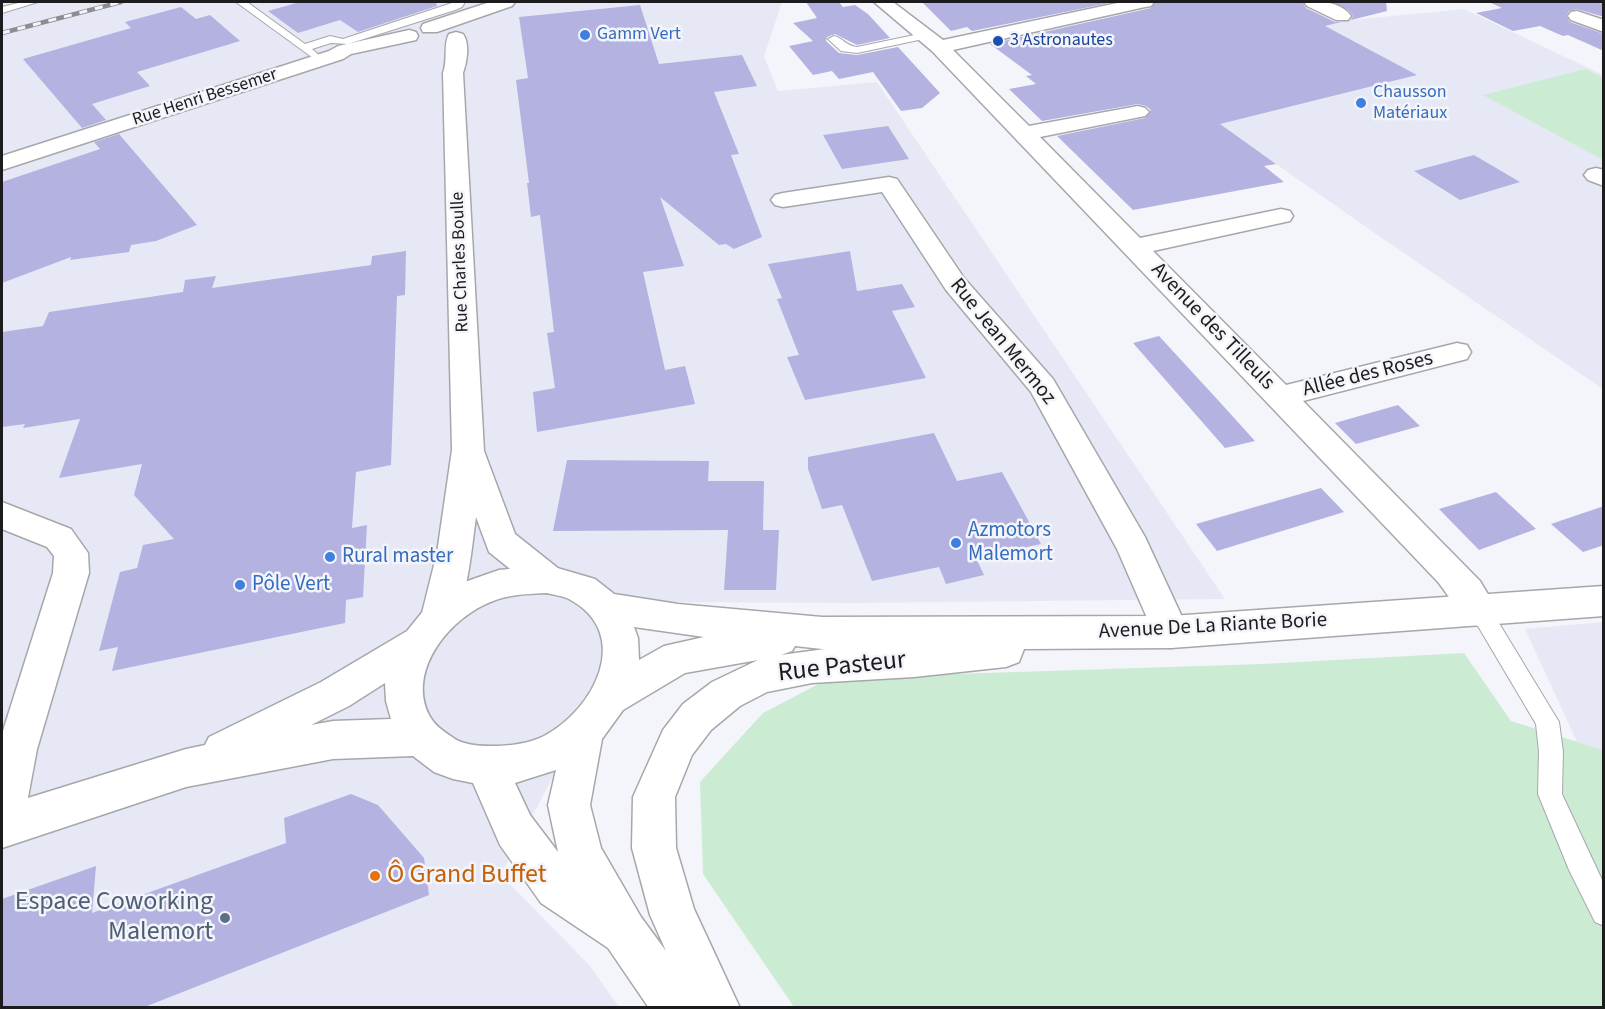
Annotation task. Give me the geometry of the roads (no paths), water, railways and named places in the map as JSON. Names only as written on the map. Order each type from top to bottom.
[{"type":"street","points":[[429,39],[476,14],[506,2]]},
{"type":"street","name":"Avenue des Tilleuls","points":[[882,2],[931,42],[1135,247],[1450,572],[1467,591],[1480,611]]},
{"type":"street","points":[[931,42],[1065,19],[1145,2]]},
{"type":"street","points":[[1313,2],[1342,16]]},
{"type":"street","points":[[1047,8],[1065,19]]},
{"type":"street","points":[[429,39],[474,18],[476,14]]},
{"type":"street","points":[[1577,16],[1604,27]]},
{"type":"street","name":"Rue Henri Bessemer","points":[[2,163],[328,58],[429,39]]},
{"type":"street","name":"Rue Charles Boulle","points":[[428,630],[454,553],[468,450],[453,73],[429,39]]},
{"type":"street","points":[[1022,134],[1138,112]]},
{"type":"street","name":"Rue Jean Mermoz","points":[[783,200],[889,184],[955,284],[1043,386],[1133,547],[1171,632]]},
{"type":"street","points":[[1135,247],[1281,216]]},
{"type":"street","name":"Allée des Roses","points":[[1280,397],[1457,352]]},
{"type":"street","name":"Rue Charles Boulle","points":[[468,450],[501,542],[547,579]]},
{"type":"street","points":[[2,515],[59,538],[71,554],[71,573],[17,749],[2,825],[186,768],[333,740],[419,737]]},
{"type":"street","points":[[186,768],[335,694],[428,630],[472,594],[509,581],[547,579],[580,588],[606,608],[619,634],[622,664],[611,697],[584,731],[555,751],[521,763],[487,766],[448,758],[419,737],[405,708],[404,675],[428,630]]},
{"type":"street","name":"Avenue De La Riante Borie","points":[[606,608],[678,619],[822,633],[1096,633],[1171,632],[1604,601]]},
{"type":"street","name":"Avenue De La Riante Borie","points":[[611,697],[677,658],[822,633]]},
{"type":"street","name":"Rue Pasteur","points":[[716,1008],[673,915],[654,848],[654,797],[676,743],[697,717],[726,694],[760,676],[812,666],[914,661],[1017,649],[1096,633]]},
{"type":"street","points":[[584,731],[570,805],[581,856],[625,933],[678,1008]]},
{"type":"street","points":[[487,766],[515,830],[557,887],[625,933]]},
{"type":"lane","points":[[2,10],[33,2]]},
{"type":"lane","points":[[241,2],[303,48],[328,58]]},
{"type":"lane","points":[[303,48],[330,39],[344,42],[429,39],[460,2]]},
{"type":"lane","points":[[834,39],[845,49],[857,50],[931,42]]},
{"type":"lane","points":[[1480,611],[1547,722],[1551,752],[1550,794],[1578,861],[1604,913]]},
{"type":"railway","points":[[2,33],[121,2]]},
{"type":"place","name":"Gamm Vert","points":[[585,35]]},
{"type":"place","name":"3 Astronautes","points":[[998,41]]},
{"type":"place","name":"Chausson Matériaux","points":[[1361,103]]},
{"type":"place","name":"Azmotors Malemort","points":[[956,543]]},
{"type":"place","name":"Rural master","points":[[330,557]]},
{"type":"place","name":"Pôle Vert","points":[[240,585]]},
{"type":"place","name":"Ô Grand Buffet","points":[[375,876]]},
{"type":"place","name":"Espace Coworking Malemort","points":[[225,918]]}]
